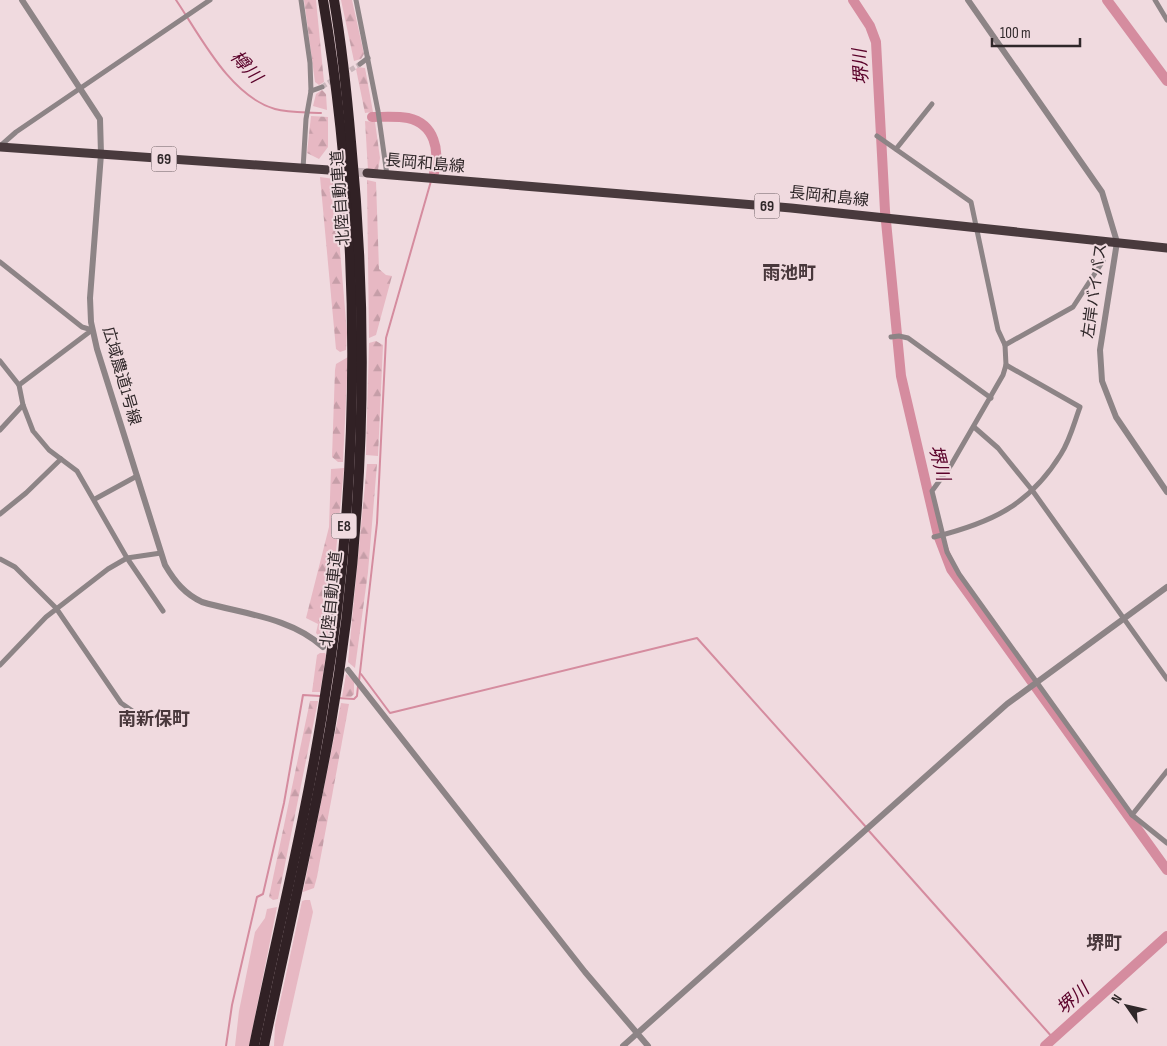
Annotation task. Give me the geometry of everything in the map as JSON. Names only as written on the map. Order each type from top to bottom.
[{"type":"highway","name":"北陸自動車道","points":[[254,1046],[321,724],[341,565],[345,509],[350,409],[352,286],[339,121],[323,0]]},
{"type":"highway","name":"北陸自動車道","points":[[264,1046],[330,728],[344,637],[355,526],[361,414],[362,287],[352,147],[334,0]]},
{"type":"main road","name":"69","points":[[0,146],[329,170]]},
{"type":"main road","name":"長岡和島線","points":[[367,173],[725,202],[1167,248]]},
{"type":"street","name":"広域農道1号線","points":[[22,0],[100,119],[101,154],[90,298],[92,330],[161,553],[173,578],[191,597],[202,602],[283,623],[300,630],[322,647]]},
{"type":"street","points":[[0,146],[210,0]]},
{"type":"street","points":[[302,0],[311,91],[306,119],[302,169]]},
{"type":"street","points":[[356,0],[368,58],[387,175]]},
{"type":"street","name":"左岸バイパス","points":[[968,0],[1094,177],[1108,208],[1117,242],[1100,350],[1102,380],[1116,417],[1167,492]]},
{"type":"street","points":[[1155,0],[1167,20]]},
{"type":"street","points":[[360,64],[368,58]]},
{"type":"street","points":[[311,91],[322,87]]},
{"type":"street","points":[[896,149],[932,104]]},
{"type":"street","points":[[877,136],[968,198],[971,202],[998,330],[1005,345],[1006,365],[991,398],[932,491],[947,552],[954,566],[1132,815],[1167,843]]},
{"type":"street","points":[[1005,345],[1073,307],[1103,261]]},
{"type":"street","points":[[0,262],[82,327],[92,330]]},
{"type":"street","points":[[19,385],[92,330]]},
{"type":"street","points":[[892,337],[908,338],[991,398]]},
{"type":"street","points":[[0,361],[19,385],[23,405],[33,431],[49,450],[77,470],[127,558],[164,612]]},
{"type":"street","points":[[934,537],[982,524],[995,518],[1032,490],[1062,454],[1080,407],[1006,365]]},
{"type":"street","points":[[0,430],[23,405]]},
{"type":"street","points":[[974,427],[998,448],[1032,490],[1122,619],[1167,679]]},
{"type":"street","points":[[0,514],[26,493],[61,459]]},
{"type":"street","points":[[95,499],[137,476]]},
{"type":"street","points":[[0,665],[56,608],[108,569],[127,558],[161,553]]},
{"type":"street","points":[[0,559],[15,568],[56,608],[121,703],[147,721]]},
{"type":"street","points":[[623,1046],[1007,704],[1167,587]]},
{"type":"street","points":[[348,670],[585,972],[648,1046]]},
{"type":"street","points":[[1132,815],[1167,771]]},
{"type":"green space","points":[[304,0],[316,0],[324,82],[319,85],[315,82]]},
{"type":"green space","points":[[341,0],[352,0],[364,54],[361,59],[354,61]]},
{"type":"green space","points":[[358,67],[365,68],[373,112],[365,113],[356,69]]},
{"type":"green space","points":[[322,90],[326,94],[327,110],[313,106],[316,94]]},
{"type":"green space","points":[[311,116],[328,117],[328,147],[319,159],[307,153]]},
{"type":"green space","points":[[365,121],[375,122],[380,158],[378,170],[368,170]]},
{"type":"green space","points":[[320,177],[334,179],[347,333],[346,350],[340,352],[336,349]]},
{"type":"green space","points":[[367,180],[376,182],[379,269],[386,275],[392,276],[376,335],[369,338]]},
{"type":"green space","points":[[376,341],[383,345],[378,456],[366,455],[369,343]]},
{"type":"green space","points":[[348,357],[343,462],[338,462],[332,457],[335,370],[336,364]]},
{"type":"green space","points":[[367,464],[377,464],[368,572],[355,668],[348,662]]},
{"type":"green space","points":[[344,468],[328,635],[325,642],[316,633],[318,624],[306,618],[329,527],[331,469]]},
{"type":"green space","points":[[325,653],[326,655],[320,692],[312,692],[317,655]]},
{"type":"green space","points":[[346,674],[354,681],[354,694],[351,697],[342,697]]},
{"type":"green space","points":[[310,701],[318,701],[278,899],[273,900],[269,897]]},
{"type":"green space","points":[[341,703],[349,704],[317,877],[314,888],[303,892]]},
{"type":"green space","points":[[310,900],[313,912],[283,1046],[274,1046],[275,1025],[302,901]]},
{"type":"green space","points":[[277,907],[249,1046],[235,1046],[239,1011],[255,932],[265,918],[267,909]]},
{"type":"waterway","name":"樽川","points":[[176,0],[218,64],[244,92],[259,102],[275,109],[292,112],[321,113]]},
{"type":"waterway","name":"堺川","points":[[853,0],[870,26],[876,42],[885,211],[901,376],[938,535],[951,569],[1167,870]]},
{"type":"waterway","points":[[1107,0],[1167,81]]},
{"type":"waterway","name":"樽川","points":[[372,117],[408,118],[424,126],[430,132],[436,148],[434,173]]},
{"type":"waterway","points":[[359,681],[377,523],[386,338],[431,181]]},
{"type":"waterway","points":[[361,674],[390,713],[697,638],[866,827]]},
{"type":"waterway","points":[[338,698],[354,699],[357,696],[358,686]]},
{"type":"waterway","points":[[226,1046],[232,1005],[257,897],[263,894],[284,803],[303,695],[320,696]]},
{"type":"waterway","points":[[869,831],[1053,1038]]},
{"type":"waterway","name":"堺川","points":[[1045,1046],[1167,936]]},
{"type":"tunnel","points":[[344,74],[360,64]]},
{"type":"tunnel","points":[[322,87],[334,79]]},
{"type":"tunnel","points":[[329,170],[367,173]]},
{"type":"district","name":"雨池町","points":[[789,273]]},
{"type":"district","name":"南新保町","points":[[154,719]]},
{"type":"district","name":"堺町","points":[[1104,943]]}]
